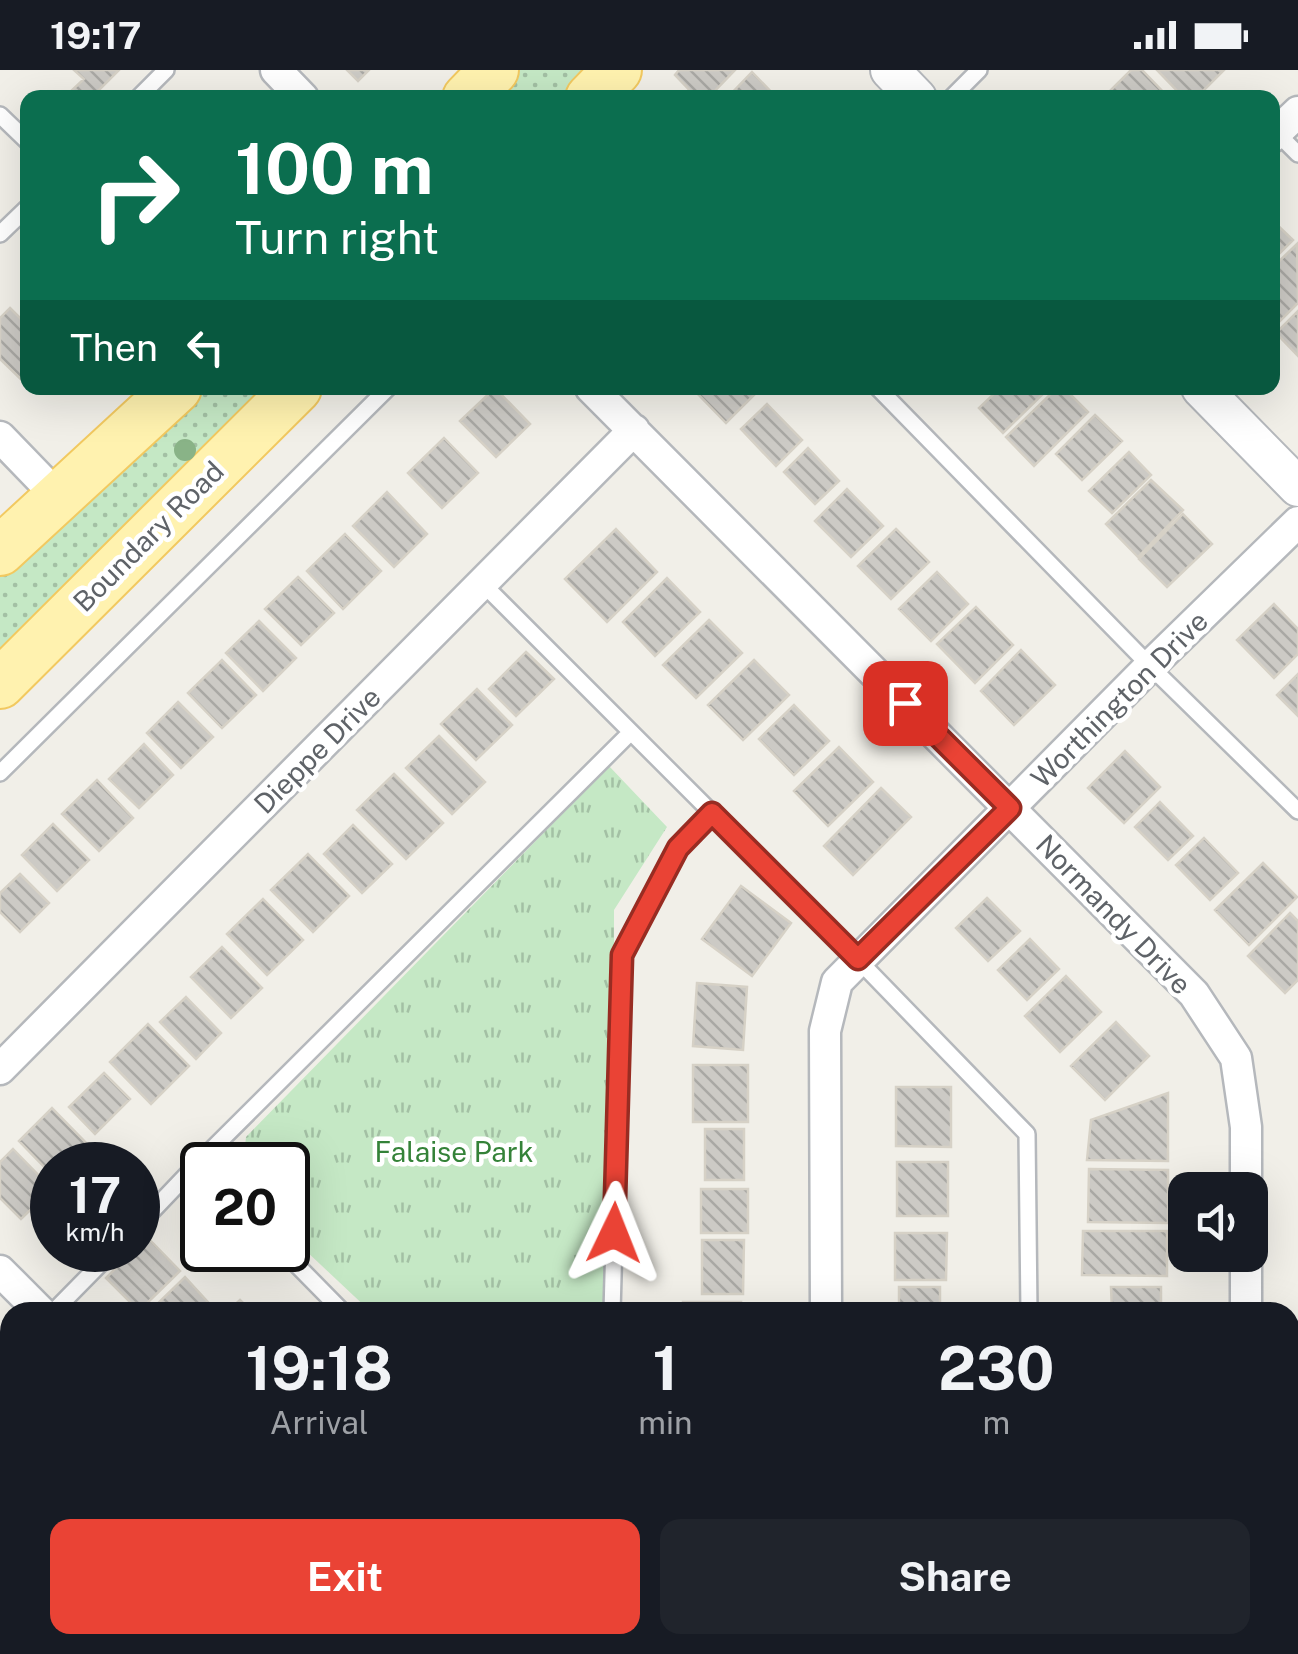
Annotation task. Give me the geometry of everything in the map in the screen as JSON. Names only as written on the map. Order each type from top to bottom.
[{"type":"main road","points":[[475,90],[494,70]]},
{"type":"main road","points":[[0,551],[169,395]]},
{"type":"main road","name":"Boundary Road","points":[[0,684],[290,395]]},
{"type":"street","points":[[276,70],[296,90]]},
{"type":"street","points":[[890,70],[909,90]]},
{"type":"street","name":"Normandy Drive","points":[[598,395],[1194,994],[1236,1058],[1246,1127],[1246,1172]]},
{"type":"street","points":[[1207,395],[1298,487]]},
{"type":"street","name":"Dieppe Drive","points":[[0,1068],[634,430]]},
{"type":"street","points":[[0,437],[59,498]]},
{"type":"street","name":"Worthington Drive","points":[[826,1302],[826,1032],[837,982],[1298,522]]},
{"type":"street","points":[[0,1270],[31,1302]]},
{"type":"street","points":[[1246,1272],[1246,1302]]},
{"type":"lane","points":[[146,90],[166,70]]},
{"type":"lane","points":[[959,90],[979,70]]},
{"type":"lane","points":[[0,115],[20,134]]},
{"type":"lane","points":[[0,234],[20,215]]},
{"type":"lane","points":[[0,773],[381,395]]},
{"type":"lane","points":[[885,395],[1298,811]]},
{"type":"lane","points":[[482,584],[858,959],[1027,1134],[1029,1302]]},
{"type":"lane","points":[[224,1142],[631,732]]},
{"type":"lane","points":[[612,1302],[622,955],[678,848],[712,813]]},
{"type":"lane","points":[[160,1205],[180,1185]]},
{"type":"lane","points":[[63,1302],[92,1272]]},
{"type":"lane","points":[[304,1272],[333,1302]]},
{"type":"green space","points":[[518,70],[591,70],[570,90],[500,90]]},
{"type":"green space","points":[[201,395],[266,395],[0,659],[0,576],[112,482]]},
{"type":"green space","name":"Falaise Park","points":[[609,766],[667,827],[614,910],[614,1302],[360,1302],[310,1255],[310,1142],[245,1142],[246,1137]]},
{"type":"building","points":[[74,70],[119,70],[99,90],[72,90],[84,79]]},
{"type":"building","points":[[347,70],[369,70],[358,81]]},
{"type":"building","points":[[679,70],[735,70],[716,90],[689,90],[675,75]]},
{"type":"building","points":[[1131,70],[1142,70],[1161,90],[1111,90]]},
{"type":"building","points":[[1157,70],[1224,70],[1204,90],[1176,90]]},
{"type":"building","points":[[752,72],[769,90],[735,90]]},
{"type":"building","points":[[1280,228],[1293,240],[1280,253]]},
{"type":"building","points":[[1297,244],[1298,303],[1280,321],[1280,260]]},
{"type":"building","points":[[10,308],[20,318],[20,378],[0,359],[0,318]]},
{"type":"building","points":[[1298,311],[1298,356],[1280,337],[1280,329]]},
{"type":"building","points":[[488,395],[502,395],[530,424],[496,457],[460,421]]},
{"type":"building","points":[[699,395],[754,395],[726,423]]},
{"type":"building","points":[[993,395],[1042,395],[1003,433],[979,408]]},
{"type":"building","points":[[1050,395],[1071,395],[1088,412],[1034,466],[1006,437]]},
{"type":"building","points":[[767,404],[802,440],[776,466],[741,429]]},
{"type":"building","points":[[1095,415],[1122,441],[1082,480],[1056,454]]},
{"type":"building","points":[[444,438],[478,473],[442,508],[408,473]]},
{"type":"building","points":[[808,448],[839,481],[815,504],[784,472]]},
{"type":"building","points":[[1129,452],[1151,475],[1112,513],[1089,491]]},
{"type":"building","points":[[1151,480],[1183,510],[1138,557],[1106,524]]},
{"type":"building","points":[[847,489],[883,526],[851,557],[815,521]]},
{"type":"building","points":[[387,492],[427,534],[394,567],[353,526]]},
{"type":"building","points":[[1183,514],[1212,544],[1167,587],[1139,559]]},
{"type":"building","points":[[616,529],[657,572],[607,622],[565,579]]},
{"type":"building","points":[[896,529],[929,562],[891,599],[858,566]]},
{"type":"building","points":[[345,534],[381,571],[343,609],[307,571]]},
{"type":"building","points":[[937,572],[968,604],[931,641],[899,609]]},
{"type":"building","points":[[298,577],[334,613],[301,645],[265,609]]},
{"type":"building","points":[[667,578],[700,612],[655,656],[623,622]]},
{"type":"building","points":[[1274,604],[1298,629],[1298,654],[1274,678],[1237,640]]},
{"type":"building","points":[[976,607],[1013,645],[975,683],[937,644]]},
{"type":"building","points":[[709,620],[742,653],[696,698],[663,665]]},
{"type":"building","points":[[259,621],[296,658],[263,691],[226,653]]},
{"type":"building","points":[[1021,650],[1055,685],[1014,725],[981,691]]},
{"type":"building","points":[[526,652],[554,679],[516,716],[489,689]]},
{"type":"building","points":[[222,660],[256,695],[222,728],[188,693]]},
{"type":"building","points":[[754,660],[789,695],[743,740],[708,705]]},
{"type":"building","points":[[1298,674],[1298,716],[1277,695]]},
{"type":"building","points":[[477,689],[512,725],[476,760],[441,724]]},
{"type":"building","points":[[178,702],[213,737],[181,768],[147,733]]},
{"type":"building","points":[[794,705],[829,741],[794,775],[759,739]]},
{"type":"building","points":[[439,736],[485,782],[452,814],[406,768]]},
{"type":"building","points":[[144,744],[173,775],[139,808],[109,779]]},
{"type":"building","points":[[839,747],[873,782],[828,826],[794,791]]},
{"type":"building","points":[[1125,751],[1160,787],[1124,823],[1088,788]]},
{"type":"building","points":[[394,774],[443,823],[406,859],[357,810]]},
{"type":"building","points":[[97,780],[133,818],[99,851],[62,814]]},
{"type":"building","points":[[881,788],[911,817],[853,875],[824,846]]},
{"type":"building","points":[[1160,802],[1193,836],[1168,860],[1135,827]]},
{"type":"building","points":[[53,824],[89,860],[57,891],[22,855]]},
{"type":"building","points":[[353,825],[392,864],[362,893],[324,854]]},
{"type":"building","points":[[1204,838],[1238,873],[1210,900],[1176,865]]},
{"type":"building","points":[[308,854],[349,896],[313,932],[271,890]]},
{"type":"building","points":[[1263,863],[1297,897],[1249,945],[1215,910]]},
{"type":"building","points":[[20,874],[49,903],[20,932],[0,912],[0,893]]},
{"type":"building","points":[[741,886],[791,923],[752,976],[702,939]]},
{"type":"building","points":[[987,898],[1020,931],[988,961],[956,928]]},
{"type":"building","points":[[263,899],[303,940],[267,975],[227,934]]},
{"type":"building","points":[[1290,913],[1298,921],[1298,980],[1285,993],[1248,956]]},
{"type":"building","points":[[1030,939],[1059,969],[1027,1000],[998,970]]},
{"type":"building","points":[[222,947],[262,988],[231,1018],[191,977]]},
{"type":"building","points":[[1066,976],[1101,1012],[1060,1052],[1025,1016]]},
{"type":"building","points":[[697,983],[747,987],[743,1050],[693,1046]]},
{"type":"building","points":[[186,997],[221,1033],[196,1059],[160,1022]]},
{"type":"building","points":[[1116,1022],[1149,1056],[1105,1100],[1071,1066]]},
{"type":"building","points":[[148,1024],[189,1066],[151,1104],[110,1062]]},
{"type":"building","points":[[693,1065],[748,1065],[748,1122],[693,1122]]},
{"type":"building","points":[[104,1073],[130,1099],[95,1134],[69,1107]]},
{"type":"building","points":[[896,1087],[951,1087],[951,1147],[896,1146]]},
{"type":"building","points":[[1168,1093],[1168,1161],[1087,1160],[1091,1120]]},
{"type":"building","points":[[52,1108],[85,1142],[30,1142],[30,1152],[19,1141]]},
{"type":"building","points":[[705,1129],[744,1129],[744,1180],[705,1180]]},
{"type":"building","points":[[13,1149],[30,1166],[30,1210],[21,1219],[0,1198],[0,1162]]},
{"type":"building","points":[[897,1162],[948,1162],[948,1216],[897,1216]]},
{"type":"building","points":[[1089,1169],[1168,1170],[1168,1223],[1088,1222]]},
{"type":"building","points":[[701,1189],[748,1189],[748,1233],[701,1233]]},
{"type":"building","points":[[1083,1231],[1167,1231],[1167,1276],[1082,1275]]},
{"type":"building","points":[[895,1233],[947,1233],[946,1280],[895,1280]]},
{"type":"building","points":[[702,1240],[744,1240],[743,1294],[702,1294]]},
{"type":"building","points":[[160,1250],[180,1271],[148,1302],[130,1302],[106,1278],[112,1272],[160,1272]]},
{"type":"building","points":[[185,1277],[208,1302],[159,1302]]},
{"type":"building","points":[[899,1287],[940,1287],[940,1302],[899,1302]]},
{"type":"building","points":[[1111,1287],[1161,1287],[1161,1302],[1112,1302]]},
{"type":"route","points":[[614,1233],[622,955],[678,848],[712,813],[858,959],[1010,808],[905,703]]}]
